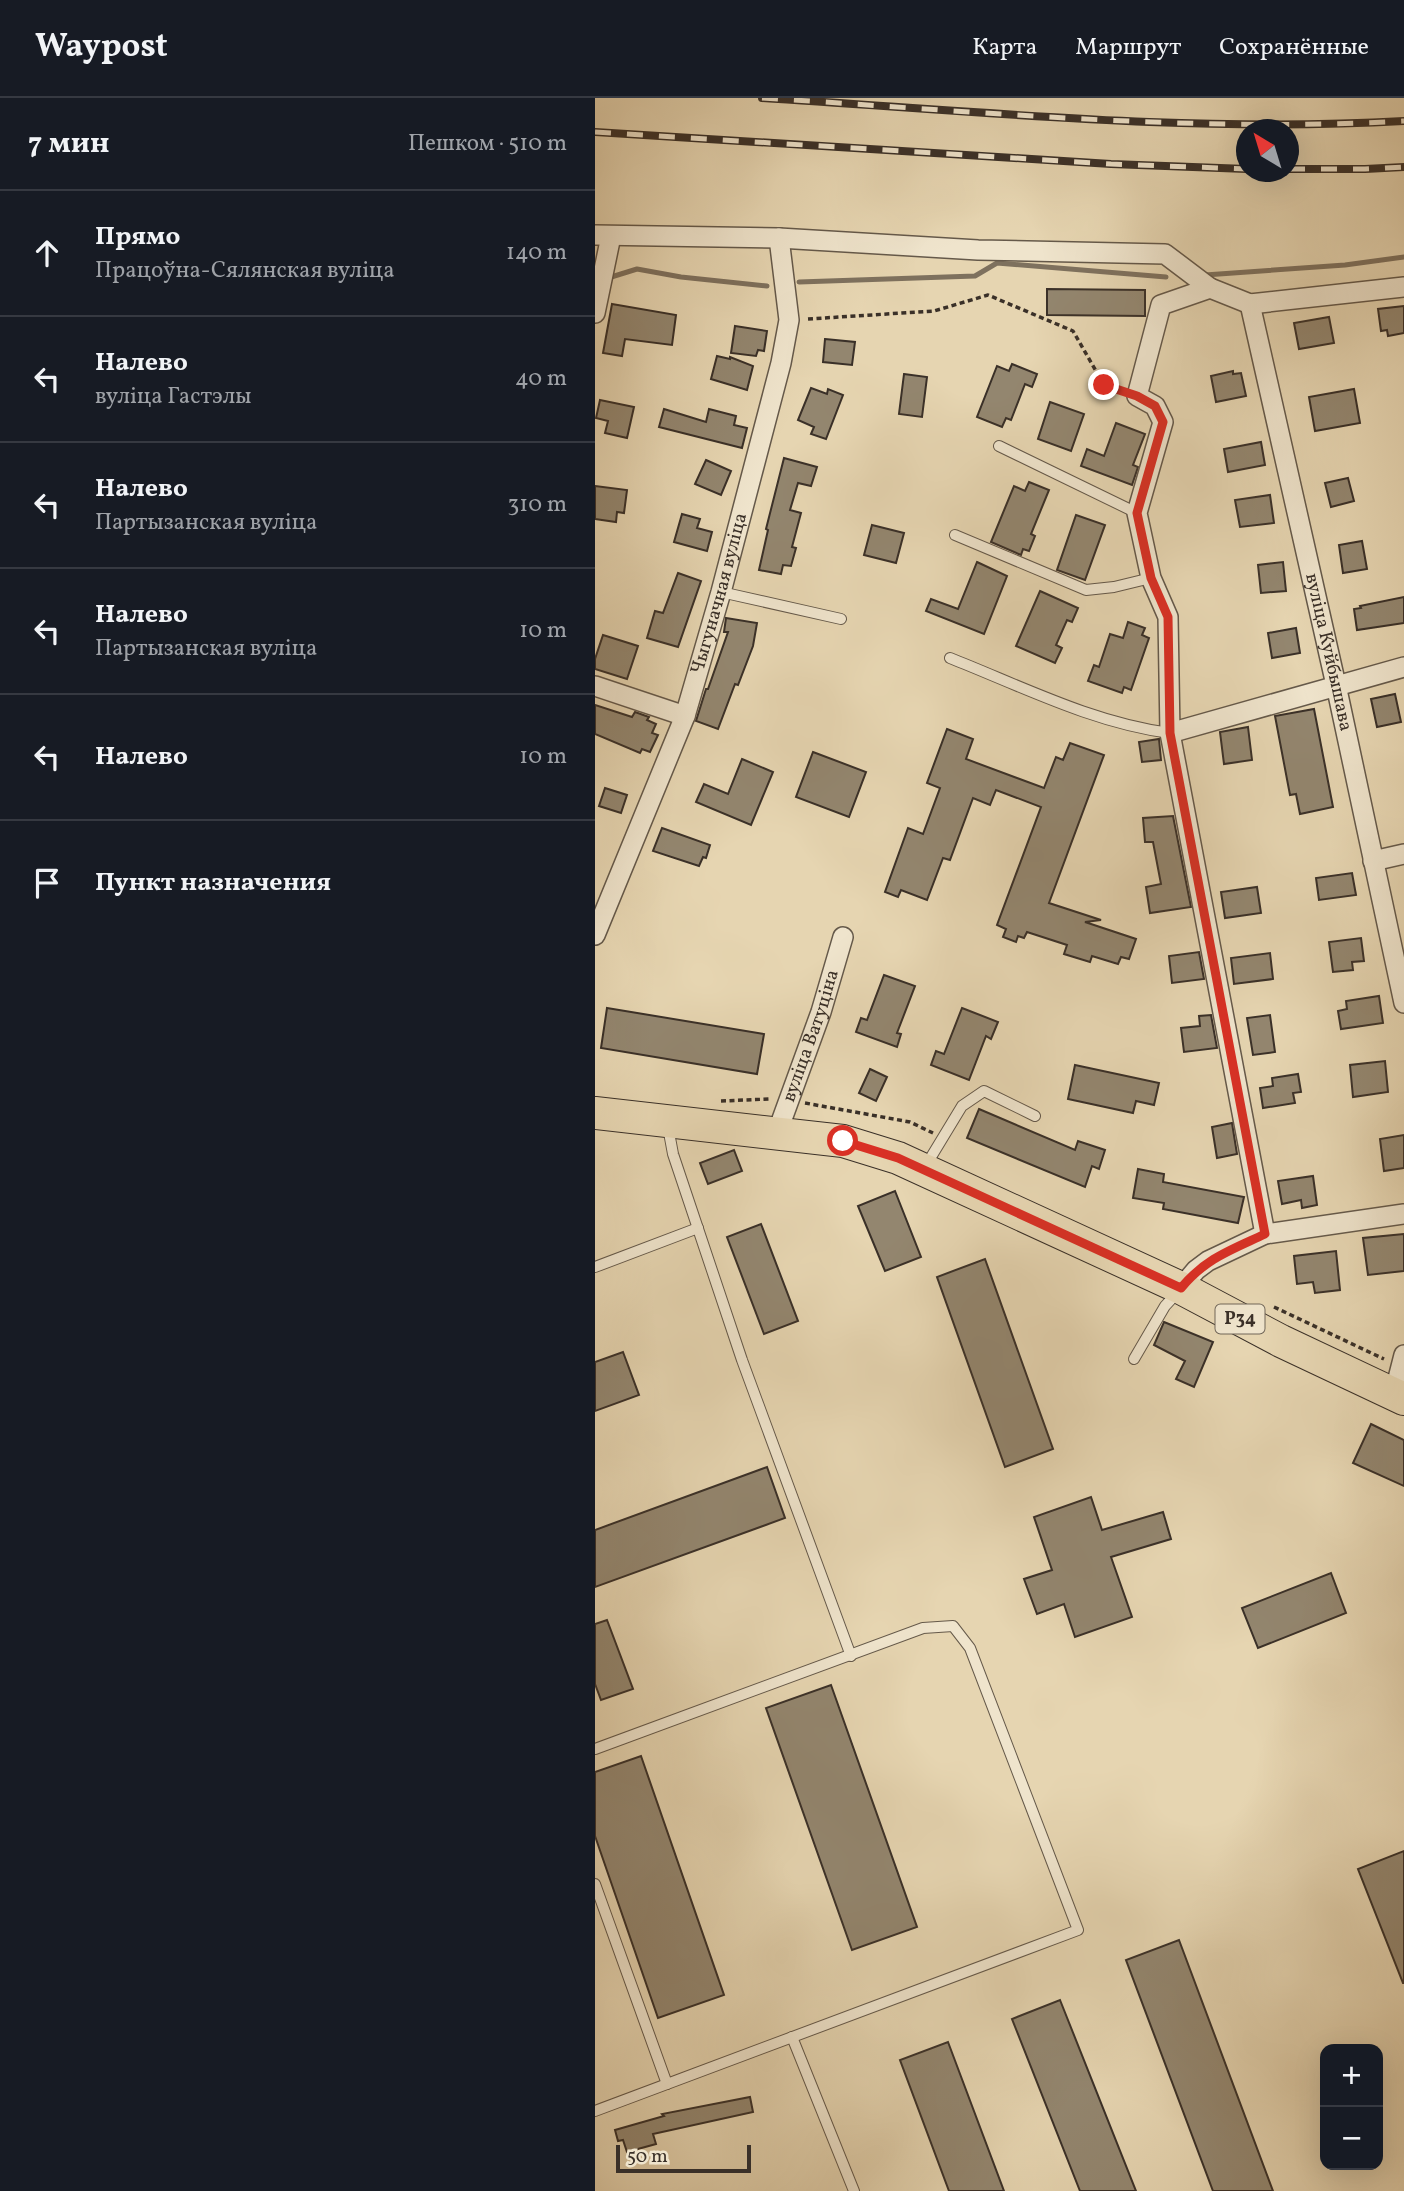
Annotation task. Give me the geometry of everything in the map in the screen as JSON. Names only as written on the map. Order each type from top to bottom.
[{"type":"main road","name":"Р34","points":[[595,1113],[843,1141],[898,1158],[1181,1288],[1281,1341],[1401,1379]]},
{"type":"street","points":[[595,313],[603,236],[779,238],[978,250],[1165,254],[1210,288],[1250,304],[1404,287]]},
{"type":"street","name":"Чыгуначная вуліца","points":[[597,922],[685,716],[721,592],[781,363],[789,320],[779,238]]},
{"type":"street","points":[[1210,288],[1160,305],[1137,396],[1155,406],[1163,422],[1137,513],[1151,578],[1168,617],[1170,733],[1265,1234]]},
{"type":"street","name":"вуліца Куйбышава","points":[[1250,304],[1404,1003]]},
{"type":"street","points":[[1170,733],[1404,667]]},
{"type":"street","points":[[595,686],[685,716]]},
{"type":"street","points":[[1373,861],[1404,854]]},
{"type":"street","name":"вуліца Ватуціна","points":[[777,1133],[821,1012],[843,937]]},
{"type":"street","points":[[1181,1288],[1196,1270],[1208,1261],[1265,1234],[1404,1214]]},
{"type":"lane","points":[[999,446],[1137,513]]},
{"type":"lane","points":[[955,535],[1086,590],[1114,587],[1151,578]]},
{"type":"lane","points":[[721,592],[841,619]]},
{"type":"lane","points":[[950,658],[1105,719],[1146,730],[1170,733]]},
{"type":"lane","points":[[923,1170],[962,1106],[985,1091],[1035,1116]]},
{"type":"lane","points":[[667,1121],[673,1154],[742,1360],[851,1656]]},
{"type":"lane","points":[[595,1267],[698,1228]]},
{"type":"lane","points":[[1134,1359],[1165,1306],[1181,1288]]},
{"type":"lane","points":[[595,1749],[923,1628],[953,1626],[970,1648],[1079,1930],[595,2111]]},
{"type":"lane","points":[[595,1884],[667,2084]]},
{"type":"lane","points":[[792,2037],[854,2191]]},
{"type":"path","points":[[789,320],[934,311],[988,295],[1073,331],[1104,385],[1137,396]]},
{"type":"path","points":[[788,1101],[910,1122],[943,1138]]},
{"type":"path","points":[[1266,1304],[1401,1379]]},
{"type":"building","points":[[1047,289],[1145,290],[1145,316],[1047,315]]},
{"type":"building","points":[[612,304],[676,315],[672,345],[625,339],[622,356],[603,353]]},
{"type":"building","points":[[1404,306],[1404,333],[1388,336],[1387,330],[1381,331],[1378,309]]},
{"type":"building","points":[[1329,317],[1334,343],[1299,349],[1294,323]]},
{"type":"building","points":[[735,326],[767,331],[764,351],[758,350],[756,356],[731,353]]},
{"type":"building","points":[[825,339],[855,342],[852,365],[823,362]]},
{"type":"building","points":[[717,356],[730,357],[753,366],[747,390],[711,379]]},
{"type":"building","points":[[1012,364],[1037,374],[1032,387],[1025,384],[1011,420],[1006,418],[1002,427],[977,417],[997,366],[1009,371]]},
{"type":"building","points":[[1233,371],[1233,374],[1241,373],[1246,396],[1216,402],[1211,376]]},
{"type":"building","points":[[904,374],[927,377],[922,417],[899,414]]},
{"type":"building","points":[[811,388],[827,394],[828,389],[843,395],[826,439],[811,434],[814,427],[798,420]]},
{"type":"building","points":[[1354,389],[1360,423],[1315,431],[1309,397]]},
{"type":"building","points":[[600,400],[634,407],[627,438],[605,433],[608,421],[596,418]]},
{"type":"building","points":[[1050,402],[1084,414],[1071,451],[1038,439]]},
{"type":"building","points":[[664,409],[706,422],[709,409],[736,416],[734,425],[747,428],[742,448],[659,427]]},
{"type":"building","points":[[1116,423],[1145,434],[1133,465],[1138,467],[1132,485],[1081,466],[1087,449],[1104,456]]},
{"type":"building","points":[[1261,442],[1265,465],[1228,472],[1224,449]]},
{"type":"building","points":[[784,458],[817,467],[811,486],[798,483],[790,510],[801,513],[792,547],[796,548],[791,566],[783,565],[781,574],[759,570],[768,530],[766,529]]},
{"type":"building","points":[[706,460],[731,471],[721,495],[695,484]]},
{"type":"building","points":[[1348,478],[1354,501],[1331,507],[1325,483]]},
{"type":"building","points":[[1029,482],[1049,490],[1031,534],[1035,536],[1029,551],[1023,549],[1021,555],[991,542],[1014,486],[1025,491]]},
{"type":"building","points":[[595,486],[627,490],[624,513],[617,512],[616,522],[595,519]]},
{"type":"building","points":[[1270,495],[1274,523],[1240,527],[1235,500]]},
{"type":"building","points":[[682,514],[700,519],[697,528],[712,532],[707,551],[674,542]]},
{"type":"building","points":[[1076,515],[1105,525],[1085,580],[1057,570]]},
{"type":"building","points":[[872,525],[904,533],[896,563],[864,555]]},
{"type":"building","points":[[1362,541],[1367,569],[1343,573],[1339,545]]},
{"type":"building","points":[[977,562],[1007,576],[984,634],[926,611],[931,599],[958,609]]},
{"type":"building","points":[[1283,562],[1286,591],[1261,593],[1258,565]]},
{"type":"building","points":[[678,573],[701,581],[678,647],[647,638],[655,611],[663,613]]},
{"type":"building","points":[[1040,591],[1078,608],[1072,622],[1067,620],[1056,645],[1062,648],[1055,663],[1016,646]]},
{"type":"building","points":[[1404,597],[1404,623],[1357,630],[1354,609]]},
{"type":"building","points":[[726,618],[757,623],[753,646],[718,729],[696,721],[728,632],[724,632]]},
{"type":"building","points":[[1128,622],[1145,628],[1142,635],[1149,638],[1131,690],[1124,687],[1122,693],[1088,681],[1094,665],[1099,667],[1110,634],[1123,638]]},
{"type":"building","points":[[1296,628],[1300,653],[1272,658],[1268,633]]},
{"type":"building","points":[[603,635],[638,646],[627,679],[595,669],[595,659]]},
{"type":"building","points":[[1395,694],[1401,722],[1377,727],[1371,699]]},
{"type":"building","points":[[595,705],[632,717],[635,712],[649,717],[647,720],[656,724],[652,733],[658,735],[650,752],[642,749],[640,753],[595,734]]},
{"type":"building","points":[[1314,709],[1333,807],[1300,814],[1296,794],[1290,795],[1275,716]]},
{"type":"building","points":[[1248,727],[1252,760],[1224,764],[1220,732]]},
{"type":"building","points":[[947,729],[973,739],[966,759],[1044,788],[1056,757],[1063,760],[1070,743],[1104,755],[1049,903],[1101,920],[1085,922],[1136,939],[1129,959],[1121,957],[1118,964],[1092,956],[1090,962],[1064,954],[1067,945],[1027,932],[1024,938],[1018,936],[1016,942],[1003,937],[1006,929],[997,925],[1041,807],[996,790],[990,805],[973,798],[950,860],[943,858],[927,900],[901,890],[898,897],[885,892],[908,828],[923,834],[940,788],[927,783]]},
{"type":"building","points":[[1159,739],[1161,760],[1142,762],[1139,742]]},
{"type":"building","points":[[813,752],[866,772],[849,817],[796,797]]},
{"type":"building","points":[[742,759],[773,772],[751,825],[696,802],[704,784],[728,794]]},
{"type":"building","points":[[605,788],[627,795],[621,813],[599,806]]},
{"type":"building","points":[[1173,816],[1191,907],[1150,913],[1146,887],[1161,884],[1153,842],[1145,842],[1143,818]]},
{"type":"building","points":[[662,828],[710,845],[706,858],[703,857],[699,866],[653,851]]},
{"type":"building","points":[[1352,873],[1356,895],[1319,900],[1316,878]]},
{"type":"building","points":[[1257,887],[1261,913],[1225,918],[1221,892]]},
{"type":"building","points":[[1361,938],[1364,961],[1352,962],[1353,970],[1333,972],[1329,942]]},
{"type":"building","points":[[1199,952],[1204,979],[1172,983],[1169,956]]},
{"type":"building","points":[[1270,953],[1273,979],[1234,984],[1231,958]]},
{"type":"building","points":[[884,975],[915,986],[897,1033],[901,1034],[897,1047],[856,1032],[861,1018],[867,1020]]},
{"type":"building","points":[[1379,996],[1383,1023],[1341,1029],[1338,1011],[1347,1009],[1346,1001]]},
{"type":"building","points":[[607,1008],[764,1034],[757,1074],[601,1048]]},
{"type":"building","points":[[962,1008],[998,1022],[991,1039],[986,1036],[969,1080],[931,1065],[936,1051],[944,1054]]},
{"type":"building","points":[[1211,1015],[1217,1048],[1184,1052],[1181,1028],[1200,1026],[1199,1016]]},
{"type":"building","points":[[1270,1015],[1275,1052],[1253,1055],[1247,1018]]},
{"type":"building","points":[[1385,1061],[1388,1092],[1353,1097],[1350,1065]]},
{"type":"building","points":[[1075,1065],[1159,1083],[1154,1105],[1136,1101],[1133,1113],[1068,1099]]},
{"type":"building","points":[[870,1069],[887,1077],[876,1101],[859,1093]]},
{"type":"building","points":[[1298,1074],[1301,1092],[1293,1093],[1295,1103],[1263,1108],[1260,1088],[1273,1086],[1272,1078]]},
{"type":"building","points":[[979,1109],[1075,1150],[1078,1141],[1105,1150],[1099,1169],[1092,1166],[1085,1187],[967,1138]]},
{"type":"building","points":[[1232,1123],[1237,1154],[1217,1158],[1212,1127]]},
{"type":"building","points":[[1404,1135],[1404,1168],[1384,1171],[1380,1139]]},
{"type":"building","points":[[734,1150],[742,1171],[708,1184],[700,1163]]},
{"type":"building","points":[[1138,1169],[1164,1174],[1163,1182],[1244,1197],[1238,1223],[1163,1209],[1164,1203],[1133,1198]]},
{"type":"building","points":[[1313,1176],[1317,1205],[1302,1208],[1301,1200],[1282,1204],[1278,1181]]},
{"type":"building","points":[[895,1191],[921,1257],[885,1271],[858,1206]]},
{"type":"building","points":[[761,1224],[798,1321],[764,1334],[727,1237]]},
{"type":"building","points":[[1404,1234],[1404,1271],[1368,1275],[1363,1238]]},
{"type":"building","points":[[1336,1251],[1340,1290],[1315,1293],[1313,1282],[1297,1284],[1294,1256]]},
{"type":"building","points":[[985,1259],[1053,1449],[1005,1467],[937,1277]]},
{"type":"building","points":[[1164,1322],[1213,1342],[1194,1387],[1176,1379],[1185,1361],[1154,1345]]},
{"type":"building","points":[[623,1352],[639,1395],[595,1411],[595,1362]]},
{"type":"building","points":[[1371,1424],[1404,1440],[1404,1486],[1353,1463]]},
{"type":"building","points":[[767,1467],[785,1518],[595,1587],[595,1530]]},
{"type":"building","points":[[1091,1497],[1102,1530],[1163,1512],[1171,1539],[1111,1557],[1132,1617],[1075,1637],[1064,1604],[1037,1614],[1024,1579],[1052,1570],[1034,1517]]},
{"type":"building","points":[[1331,1573],[1346,1613],[1258,1648],[1242,1608]]},
{"type":"building","points":[[607,1620],[633,1689],[601,1700],[595,1684],[595,1624]]},
{"type":"building","points":[[831,1685],[917,1927],[852,1950],[766,1708]]},
{"type":"building","points":[[641,1756],[724,1995],[658,2018],[595,1836],[595,1772]]},
{"type":"building","points":[[1404,1851],[1404,1983],[1403,1983],[1358,1869]]},
{"type":"building","points":[[1179,1940],[1273,2191],[1213,2191],[1126,1960]]},
{"type":"building","points":[[1060,2000],[1136,2191],[1080,2191],[1012,2019]]},
{"type":"building","points":[[948,2042],[1004,2191],[949,2191],[900,2060]]},
{"type":"building","points":[[750,2097],[753,2112],[653,2134],[656,2144],[627,2152],[623,2140],[618,2141],[615,2130],[664,2116],[662,2114]]},
{"type":"waterway","points":[[1205,275],[1345,265],[1404,257]]},
{"type":"waterway","points":[[799,282],[975,276],[997,263],[1166,277]]},
{"type":"waterway","points":[[608,278],[637,269],[681,277],[767,286]]},
{"type":"railway","points":[[762,98],[1163,122],[1324,124],[1404,121]]},
{"type":"railway","points":[[595,132],[1111,164],[1236,169]]},
{"type":"railway","points":[[1299,169],[1404,167]]},
{"type":"route","points":[[843,1141],[898,1158],[1181,1288],[1196,1270],[1208,1261],[1265,1234],[1170,733],[1168,617],[1151,578],[1137,513],[1163,422],[1155,406],[1137,396],[1104,385]]}]
